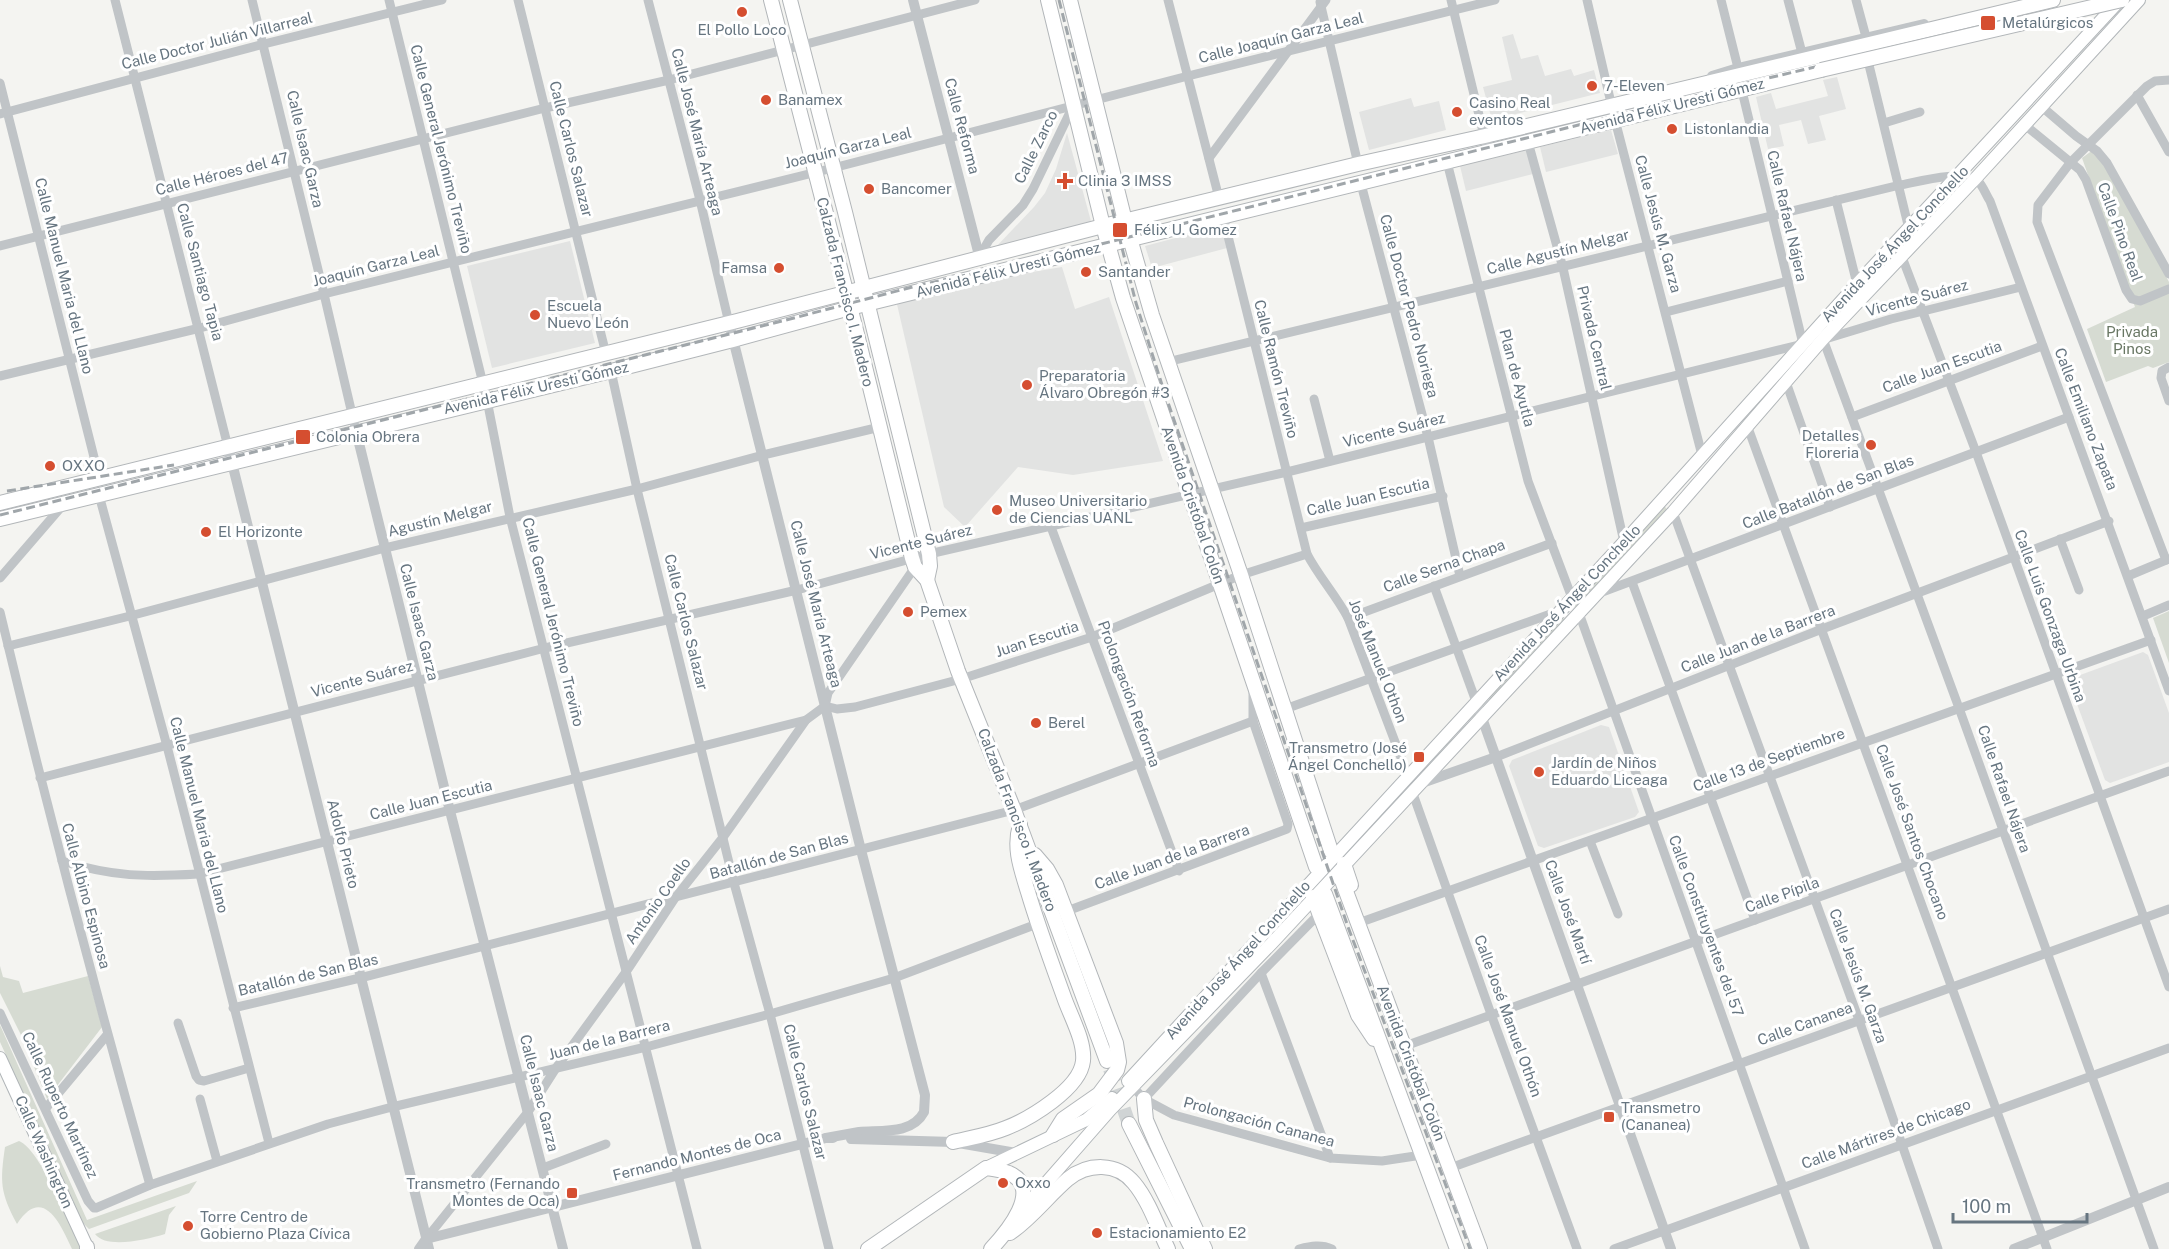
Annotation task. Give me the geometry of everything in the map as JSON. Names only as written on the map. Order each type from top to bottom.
[{"type":"main road","name":"Calzada Francisco I. Madero","points":[[771,0],[914,563],[927,580],[962,679],[1028,846],[1107,1061]]},
{"type":"main road","name":"Calzada Francisco I. Madero","points":[[790,0],[929,554],[930,566],[927,580]]},
{"type":"main road","name":"Avenida Cristóbal Colón","points":[[1048,0],[1103,226],[1123,298],[1316,867]]},
{"type":"main road","name":"Avenida Cristóbal Colón","points":[[1070,0],[1130,240],[1167,362],[1241,575],[1285,711],[1335,850]]},
{"type":"main road","name":"Avenida Félix Uresti Gómez","points":[[0,503],[606,354],[1103,226],[2053,0]]},
{"type":"main road","name":"Avenida José Ángel Conchello","points":[[1017,1216],[1110,1110],[1319,896],[1416,788],[1673,512],[1824,339],[2140,0]]},
{"type":"main road","name":"Avenida Félix Uresti Gómez","points":[[0,519],[611,371],[850,308],[1717,95],[2118,2]]},
{"type":"main road","name":"Avenida José Ángel Conchello","points":[[986,1168],[1086,1120],[1107,1104],[1335,850],[1408,776],[2118,2]]},
{"type":"main road","points":[[1561,610],[1579,614]]},
{"type":"main road","points":[[952,1142],[980,1137],[1008,1127],[1057,1098],[1080,1072],[1083,1052],[1037,924],[1016,848],[1020,825]]},
{"type":"main road","points":[[1028,846],[1053,878],[1116,1043],[1119,1062],[1117,1070],[1099,1094],[1063,1119],[1053,1135]]},
{"type":"main road","name":"Avenida Cristóbal Colón","points":[[1342,871],[1389,1008],[1406,1046],[1480,1249]]},
{"type":"main road","points":[[1342,871],[1364,921],[1398,1016],[1406,1046]]},
{"type":"main road","name":"Avenida Cristóbal Colón","points":[[1319,896],[1384,1053],[1457,1249]]},
{"type":"main road","points":[[1319,896],[1320,913],[1358,1015],[1384,1053]]},
{"type":"main road","name":"Calle Washington","points":[[0,1058],[87,1248]]},
{"type":"main road","points":[[0,1077],[15,1088]]},
{"type":"main road","points":[[1144,1099],[1146,1120],[1205,1249]]},
{"type":"main road","points":[[1129,1124],[1192,1249]]},
{"type":"main road","points":[[1422,1155],[1450,1168]]},
{"type":"main road","points":[[994,1245],[1021,1226],[1070,1177],[1097,1166],[1111,1167],[1133,1181],[1141,1192],[1168,1249]]},
{"type":"main road","points":[[868,1249],[986,1168],[1011,1174],[1018,1180],[1023,1194],[1017,1216],[994,1245]]},
{"type":"street","name":"Calle Santiago Tapia","points":[[115,0],[200,328],[228,447]]},
{"type":"street","name":"Calle Isaac Garza","points":[[252,0],[450,811],[563,1249]]},
{"type":"street","name":"Calle General Jerónimo Treviño","points":[[389,0],[487,400],[510,517],[697,1249]]},
{"type":"street","name":"Calle Doctor Julián Villarreal","points":[[4,113],[264,44],[442,0]]},
{"type":"street","name":"Calle Carlos Salazar","points":[[518,0],[611,371],[637,489],[734,883],[830,1249]]},
{"type":"street","name":"Calle José María Arteaga","points":[[648,0],[700,200],[861,850],[925,1095],[924,1112],[918,1121],[903,1129],[858,1132],[826,1138]]},
{"type":"street","name":"Calle Reforma","points":[[913,0],[981,259]]},
{"type":"street","name":"Calle Héroes del 47","points":[[0,246],[545,108],[669,80],[975,0]]},
{"type":"street","points":[[1168,0],[1219,198]]},
{"type":"street","points":[[1451,0],[1488,152]]},
{"type":"street","name":"Calle Joaquín Garza Leal","points":[[1074,104],[1495,0]]},
{"type":"street","name":"Calle Jesús M. Garza","points":[[1587,0],[1611,105],[1702,455]]},
{"type":"street","points":[[1721,0],[1738,68]]},
{"type":"street","points":[[1788,0],[1802,53]]},
{"type":"street","points":[[1856,0],[1866,38]]},
{"type":"street","points":[[1693,86],[1706,78],[1738,68],[2029,0]]},
{"type":"street","points":[[1685,103],[1698,105],[1743,95],[2118,2],[2140,0]]},
{"type":"street","points":[[1209,158],[1322,2]]},
{"type":"street","points":[[1322,2],[1358,164]]},
{"type":"street","points":[[1869,65],[1909,228]]},
{"type":"street","points":[[2128,576],[2167,560],[2037,222],[2036,209],[2086,144],[2137,94],[2151,83],[2169,80]]},
{"type":"street","name":"Calle Manuel Maria del Llano","points":[[0,83],[4,113],[38,236],[99,477]]},
{"type":"street","points":[[2137,94],[2169,152]]},
{"type":"street","name":"Calle Rafael Nájera","points":[[1743,95],[1803,344]]},
{"type":"street","name":"Joaquín Garza Leal","points":[[0,376],[200,328],[324,294],[833,168],[1074,104]]},
{"type":"street","name":"Calle Zarco","points":[[981,259],[989,240],[1023,205],[1034,189],[1074,104]]},
{"type":"street","points":[[2042,106],[2097,151],[2169,274]]},
{"type":"street","points":[[1884,123],[1920,112]]},
{"type":"street","name":"Calle Pino Real","points":[[2025,125],[2080,170],[2086,180],[2129,296],[2140,301],[2169,289]]},
{"type":"street","name":"Privada Central","points":[[1528,142],[1563,268],[1624,542]]},
{"type":"street","name":"Plan de Ayutla","points":[[1447,162],[1528,482],[1572,598]]},
{"type":"street","points":[[1957,176],[1975,179]]},
{"type":"street","name":"Calle Agustín Melgar","points":[[1167,362],[1394,306],[1563,268],[1836,200],[1900,185],[1957,176]]},
{"type":"street","name":"Calle Emiliano Zapata","points":[[1975,179],[1990,201],[2042,346],[2109,521],[2169,691]]},
{"type":"street","name":"Calle Doctor Pedro Noriega","points":[[1361,184],[1443,496],[1460,576]]},
{"type":"street","points":[[1836,200],[1857,284]]},
{"type":"street","name":"Calle Ramón Treviño","points":[[1223,216],[1301,528]]},
{"type":"street","name":"Calle Luis Gonzaga Urbina","points":[[1902,257],[1976,453],[2169,987]]},
{"type":"street","points":[[1666,312],[1788,281]]},
{"type":"street","name":"Vicente Suárez","points":[[40,778],[545,648],[914,563],[929,554],[1287,472],[1512,417],[2021,287]]},
{"type":"street","name":"Calle Rafael Nájera","points":[[1824,339],[2154,1249]]},
{"type":"street","name":"Calle Juan Escutia","points":[[1852,417],[2042,346]]},
{"type":"street","points":[[2169,367],[2162,371],[2161,378],[2169,401]]},
{"type":"street","points":[[1786,382],[1830,507]]},
{"type":"street","points":[[1314,399],[1330,461]]},
{"type":"street","name":"Calle Batallón de San Blas","points":[[1596,595],[2069,417]]},
{"type":"street","name":"Calle José Santos Chocano","points":[[1747,425],[2047,1249]]},
{"type":"street","name":"Agustín Melgar","points":[[8,646],[385,548],[637,489],[879,427]]},
{"type":"street","name":"Adolfo Prieto","points":[[228,447],[427,1244]]},
{"type":"street","name":"Calle Manuel Maria del Llano","points":[[99,495],[167,746],[198,874],[269,1143]]},
{"type":"street","name":"Calle Juan Escutia","points":[[1301,528],[1443,496]]},
{"type":"street","points":[[0,578],[64,504]]},
{"type":"street","name":"Calle Jesús M. Garza","points":[[1673,512],[1859,1020],[1938,1249]]},
{"type":"street","name":"Calle Juan de la Barrera","points":[[1416,788],[1822,629],[2109,521]]},
{"type":"street","name":"Prolongación Reforma","points":[[1051,527],[1179,871]]},
{"type":"street","name":"José Manuel Othon","points":[[1301,528],[1307,554],[1348,618],[1408,776]]},
{"type":"street","points":[[2060,539],[2079,590]]},
{"type":"street","name":"Calle Serna Chapa","points":[[1348,618],[1551,543]]},
{"type":"street","points":[[1221,585],[1241,575],[1307,554]]},
{"type":"street","name":"Antonio Coello","points":[[419,1249],[427,1244],[528,1112],[556,1068],[626,972],[675,898],[724,836],[806,720],[825,706],[832,687],[914,563]]},
{"type":"street","points":[[1632,582],[1755,920]]},
{"type":"street","name":"Juan Escutia","points":[[962,679],[1092,637],[1221,585]]},
{"type":"street","name":"Calle José Martí","points":[[1434,586],[1478,700],[1482,718],[1671,1249]]},
{"type":"street","points":[[2143,616],[2169,605]]},
{"type":"street","points":[[1285,711],[1561,610]]},
{"type":"street","name":"Calle Albino Espinosa","points":[[0,612],[40,778],[107,1035],[150,1185]]},
{"type":"street","name":"Calle Constituyentes del 57","points":[[1579,614],[1805,1249]]},
{"type":"street","name":"Calle 13 de Septiembre","points":[[1364,921],[2151,640]]},
{"type":"street","points":[[825,706],[837,709],[855,707],[962,679]]},
{"type":"street","points":[[1253,683],[1253,721]]},
{"type":"street","name":"Calle Juan Escutia","points":[[62,861],[128,876],[198,874],[328,843],[806,720]]},
{"type":"street","name":"Calle Juan de la Barrera","points":[[1066,911],[1179,871],[1287,829],[1288,824],[1253,721]]},
{"type":"street","name":"Batallón de San Blas","points":[[233,1008],[611,915],[1014,810],[1253,721]]},
{"type":"street","name":"Calle Pípila","points":[[1406,1046],[2169,771]]},
{"type":"street","name":"Calle José Manuel Othón","points":[[1416,788],[1448,892],[1576,1249]]},
{"type":"street","points":[[1590,841],[1618,914]]},
{"type":"street","name":"Calle Cananea","points":[[1450,1168],[2169,909]]},
{"type":"street","points":[[1144,1099],[1320,913]]},
{"type":"street","name":"Juan de la Barrera","points":[[94,1208],[150,1185],[269,1143],[392,1107],[646,1047],[770,1014],[894,978],[1037,924]]},
{"type":"street","points":[[1261,973],[1330,1158]]},
{"type":"street","name":"Calle Ruperto Martínez","points":[[0,1013],[88,1201],[94,1208]]},
{"type":"street","points":[[178,1023],[199,1080],[204,1081],[249,1068]]},
{"type":"street","points":[[46,1108],[107,1035]]},
{"type":"street","name":"Calle Mártires de Chicago","points":[[1614,1249],[2169,1048]]},
{"type":"street","name":"Prolongación Cananea","points":[[1133,1087],[1144,1099],[1174,1115],[1330,1158],[1382,1161],[1422,1155]]},
{"type":"street","points":[[200,1099],[217,1161]]},
{"type":"street","name":"Fernando Montes de Oca","points":[[427,1244],[553,1207],[826,1138],[952,1142],[1016,1153]]},
{"type":"street","points":[[543,1168],[606,1144]]},
{"type":"street","points":[[2014,1249],[2169,1187]]},
{"type":"street","points":[[1299,1249],[1312,1245],[1332,1249]]},
{"type":"shaded area","points":[[1513,34],[1521,59],[1538,55],[1545,76],[1571,69],[1574,76],[1594,70],[1600,93],[1492,120],[1483,87],[1512,80],[1502,37]]},
{"type":"shaded area","points":[[1837,77],[1846,109],[1819,116],[1826,140],[1808,144],[1801,120],[1779,125],[1784,146],[1768,149],[1756,97],[1771,93],[1776,109],[1828,96],[1823,80]]},
{"type":"shaded area","points":[[1411,98],[1414,107],[1439,101],[1446,130],[1369,150],[1359,112]]},
{"type":"shaded area","points":[[1611,130],[1618,154],[1546,172],[1540,147]]},
{"type":"shaded area","name":"Clinia 3 IMSS","points":[[1067,133],[1092,225],[995,248],[1045,193],[1056,169]]},
{"type":"shaded area","points":[[1527,150],[1533,174],[1466,191],[1460,166]]},
{"type":"shaded area","points":[[1221,226],[1227,248],[1152,268],[1145,246]]},
{"type":"shaded area","points":[[570,241],[595,343],[492,368],[467,266]]},
{"type":"shaded area","name":"Preparatoria Álvaro Obregón #3","points":[[1062,267],[1075,309],[1109,297],[1163,461],[1073,475],[1018,467],[965,527],[944,507],[896,300],[986,280]]},
{"type":"shaded area","points":[[2143,652],[2148,655],[2169,713],[2169,762],[2110,783],[2105,780],[2070,685],[2072,678]]},
{"type":"shaded area","points":[[1601,725],[1609,727],[1639,812],[1635,817],[1544,848],[1538,846],[1509,766],[1512,760]]},
{"type":"green space","name":"Privada Pinos","points":[[2097,147],[2169,282],[2169,362],[2153,368],[2148,366],[2106,382],[2087,329],[2135,307],[2082,158]]},
{"type":"green space","points":[[1664,505],[1667,510],[1579,607],[1569,606]]},
{"type":"green space","points":[[2169,611],[2169,663],[2153,618]]},
{"type":"green space","points":[[1559,618],[1568,619],[1491,700],[1487,697]]},
{"type":"green space","points":[[0,966],[3,977],[19,981],[23,993],[88,976],[102,1027],[47,1099],[22,1037],[0,993]]},
{"type":"green space","points":[[0,1025],[87,1220],[197,1181],[189,1193],[89,1229],[83,1223],[0,1042]]},
{"type":"green space","points":[[19,1141],[36,1158],[45,1173],[82,1249],[72,1249],[57,1220],[43,1208],[35,1208],[26,1213],[17,1224],[4,1195],[2,1169],[5,1147]]},
{"type":"green space","points":[[176,1206],[169,1215],[165,1234],[137,1241],[117,1242],[100,1239],[95,1234]]},
{"type":"tunnel","points":[[1110,1069],[1129,1124]]},
{"type":"railway","points":[[1059,0],[1136,303],[1163,388],[1348,927],[1470,1249]]},
{"type":"railway","points":[[0,515],[920,285],[1041,259],[1739,85],[2097,0]]},
{"type":"railway","points":[[7,491],[174,465]]},
{"type":"place","name":"El Pollo Loco","points":[[742,12]]},
{"type":"place","name":"Metalúrgicos","points":[[1988,23]]},
{"type":"place","name":"7-Eleven","points":[[1592,86]]},
{"type":"place","name":"Banamex","points":[[766,100]]},
{"type":"place","name":"Casino Real eventos","points":[[1457,112]]},
{"type":"place","name":"Listonlandia","points":[[1672,129]]},
{"type":"place","name":"Clinia 3 IMSS","points":[[1065,181]]},
{"type":"place","name":"Bancomer","points":[[869,189]]},
{"type":"place","name":"Félix U. Gomez","points":[[1120,230]]},
{"type":"place","name":"Famsa","points":[[779,268]]},
{"type":"place","name":"Santander","points":[[1086,272]]},
{"type":"place","name":"Escuela Nuevo León","points":[[535,315]]},
{"type":"place","name":"Preparatoria Álvaro Obregón #3","points":[[1027,385]]},
{"type":"place","name":"Colonia Obrera","points":[[303,437]]},
{"type":"place","name":"Detalles Floreria","points":[[1871,445]]},
{"type":"place","name":"OXXO","points":[[50,466]]},
{"type":"place","name":"Museo Universitario de Ciencias UANL","points":[[997,510]]},
{"type":"place","name":"El Horizonte","points":[[206,532]]},
{"type":"place","name":"Pemex","points":[[908,612]]},
{"type":"place","name":"Berel","points":[[1036,723]]},
{"type":"place","name":"Transmetro (José Ángel Conchello)","points":[[1419,757]]},
{"type":"place","name":"Jardín de Niños Eduardo Liceaga","points":[[1539,772]]},
{"type":"place","name":"Transmetro (Cananea)","points":[[1609,1117]]},
{"type":"place","name":"Oxxo","points":[[1003,1183]]},
{"type":"place","name":"Transmetro (Fernando Montes de Oca)","points":[[572,1193]]},
{"type":"place","name":"Torre Centro de Gobierno Plaza Cívica","points":[[188,1226]]},
{"type":"place","name":"Estacionamiento E2","points":[[1097,1233]]}]
